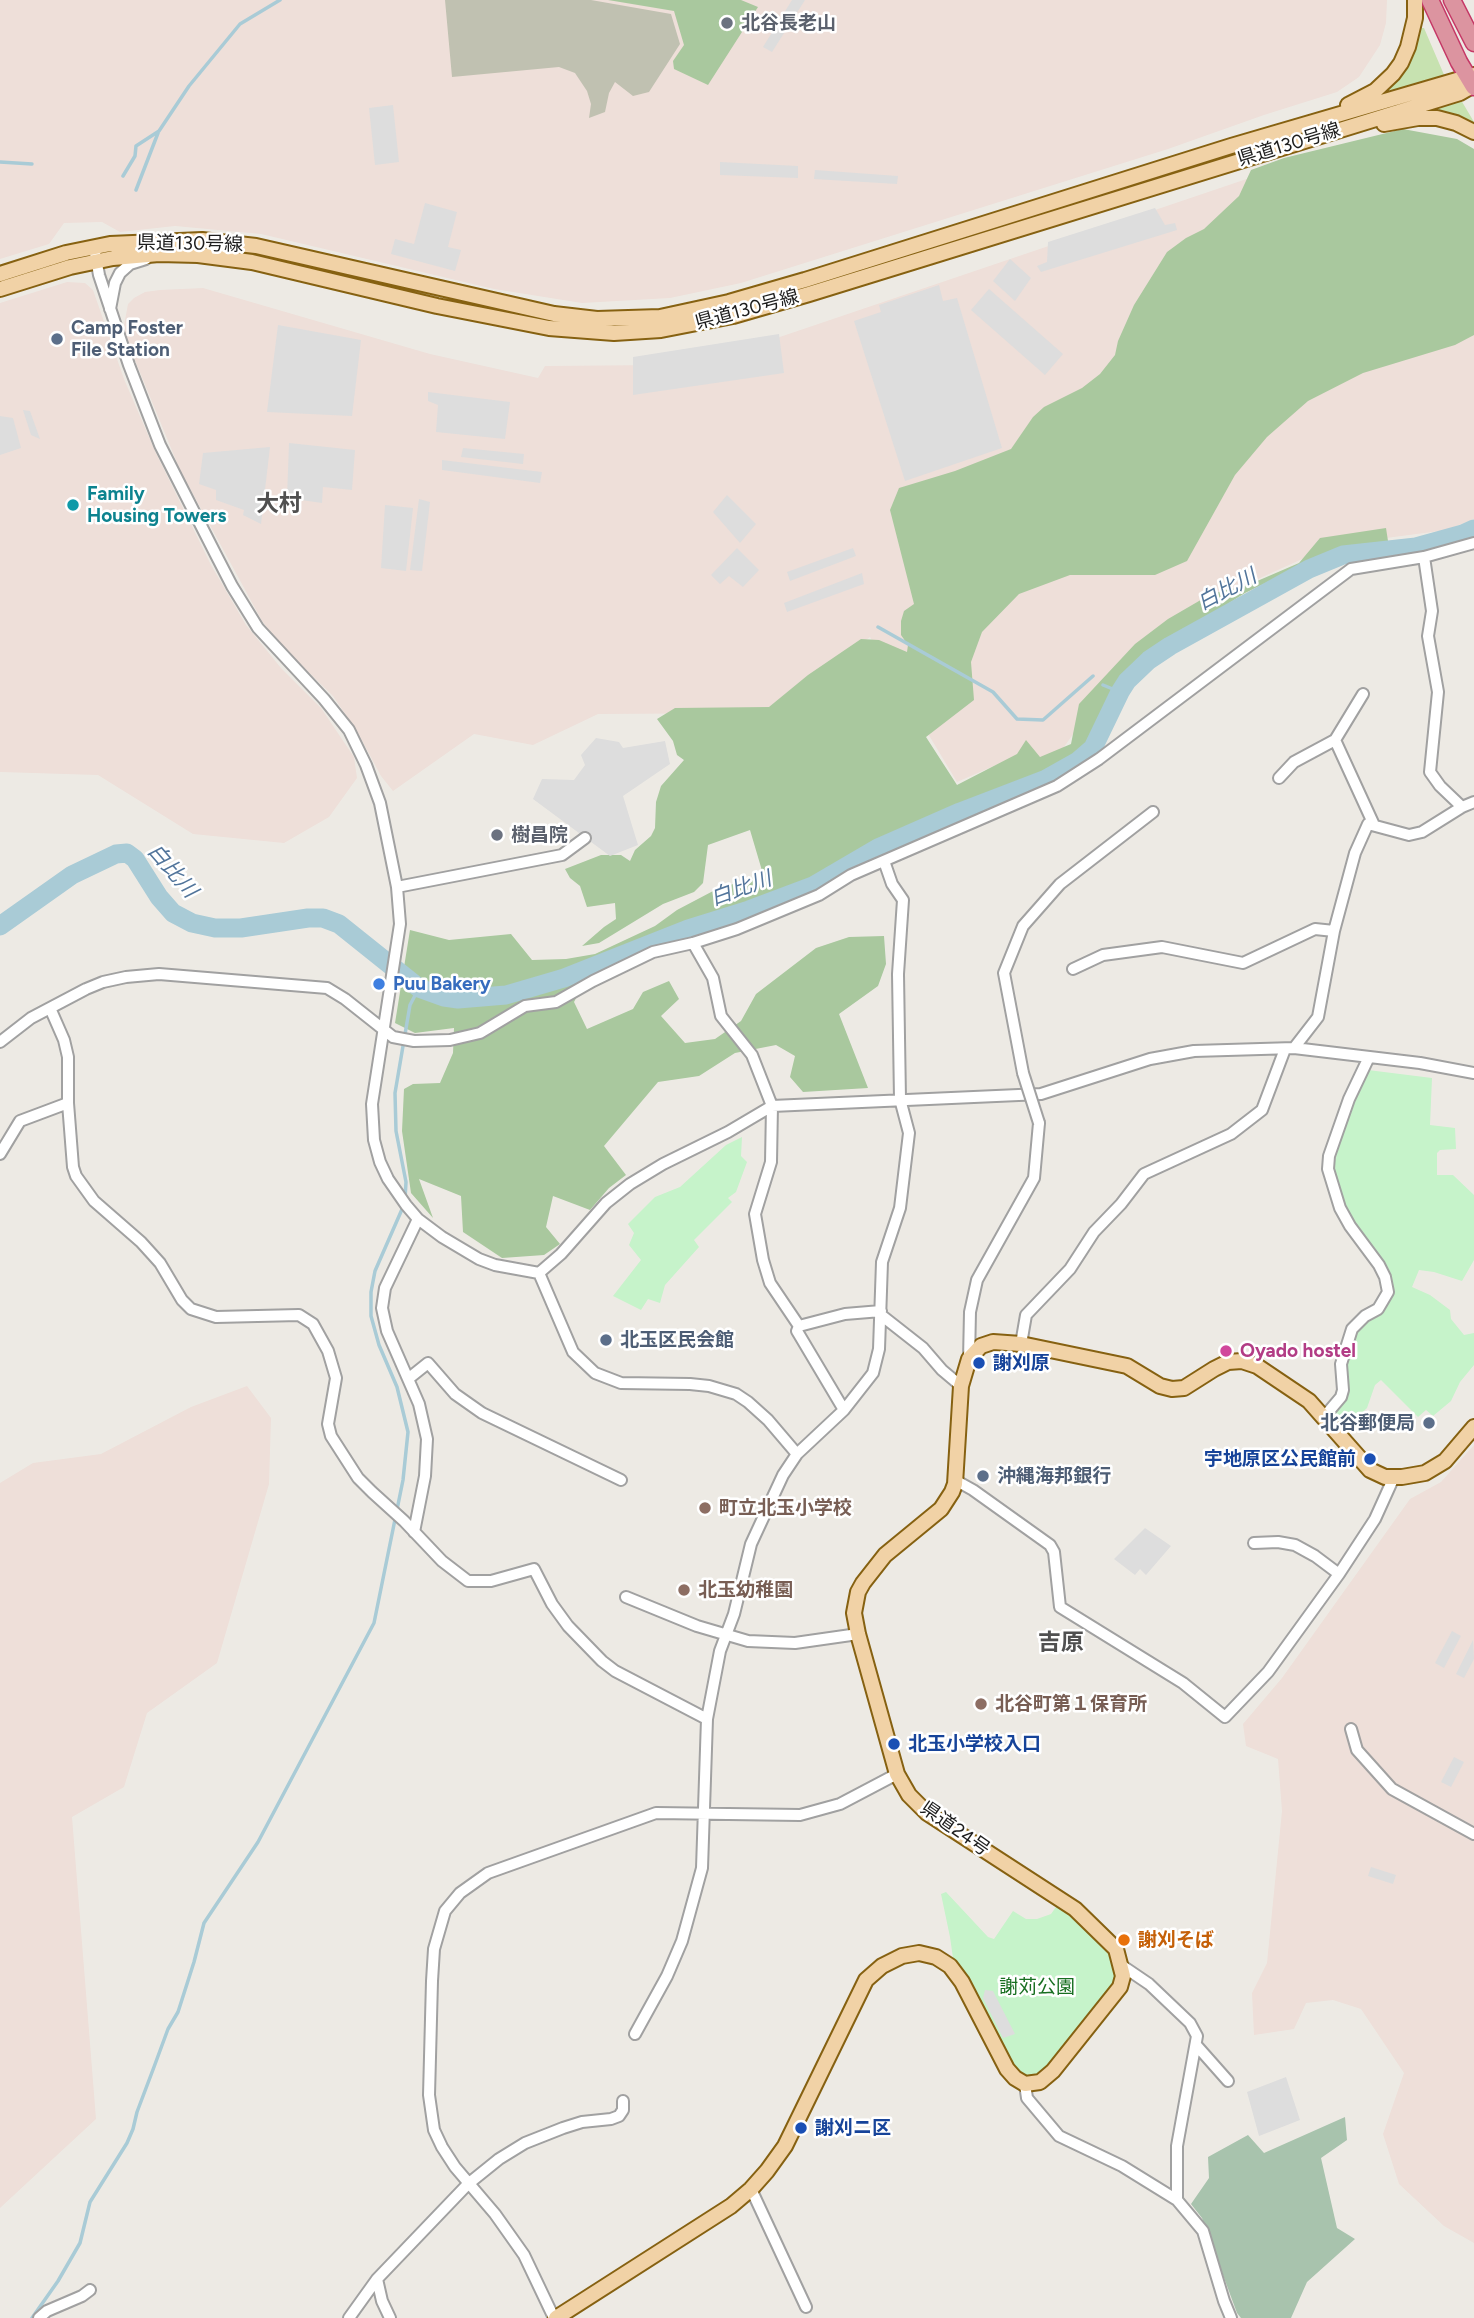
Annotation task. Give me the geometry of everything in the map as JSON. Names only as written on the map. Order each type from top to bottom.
[{"type":"highway","points":[[1430,0],[1473,82]]},
{"type":"highway","points":[[1452,0],[1474,43]]},
{"type":"main road","points":[[1302,126],[1361,99],[1375,91],[1393,74],[1408,47],[1415,18],[1415,0]]},
{"type":"main road","name":"県道130号線","points":[[0,289],[59,270],[95,254],[110,243],[202,240],[256,246],[554,314],[597,318],[660,317],[729,302],[805,280],[1208,153],[1473,82]]},
{"type":"main road","name":"県道130号線","points":[[0,274],[33,262],[95,254],[198,255],[252,262],[436,306],[549,328],[614,333],[661,330],[733,316],[809,294],[1460,93],[1473,82]]},
{"type":"main road","points":[[1300,142],[1331,138],[1418,118],[1446,121],[1474,132]]},
{"type":"main road","points":[[969,1359],[981,1346],[993,1342],[1021,1344],[1127,1366],[1160,1387],[1172,1389],[1184,1388],[1228,1362],[1242,1361],[1257,1366],[1309,1401],[1370,1470],[1385,1477],[1424,1472],[1445,1461],[1474,1427]]},
{"type":"main road","name":"県道24号","points":[[969,1359],[961,1386],[955,1480],[951,1492],[941,1509],[885,1555],[863,1583],[858,1592],[854,1613],[858,1634],[897,1774],[909,1795],[927,1813],[1075,1909],[1116,1950],[1121,1965]]},
{"type":"main road","points":[[555,2318],[731,2206],[751,2189],[785,2146],[866,1980],[882,1966],[902,1956],[919,1953],[936,1957],[950,1966],[962,1982],[1007,2069],[1015,2078],[1026,2084],[1040,2082],[1053,2071],[1120,1987],[1123,1976],[1121,1965]]},
{"type":"street","points":[[95,254],[110,310],[160,445],[232,586],[258,628],[349,730],[380,803],[397,887],[400,925],[390,983],[388,1033],[372,1104],[376,1150],[388,1179],[415,1216],[442,1237],[479,1259],[495,1265],[539,1273]]},
{"type":"street","points":[[110,310],[115,283],[120,273],[130,264],[159,254]]},
{"type":"street","points":[[0,1042],[31,1018],[103,982],[159,974],[327,988],[388,1033],[414,1041],[450,1040],[480,1033],[525,1006],[556,1002],[653,952],[737,929],[820,895],[851,875],[1057,786],[1099,759],[1351,569],[1424,556],[1474,543]]},
{"type":"street","points":[[1424,556],[1432,611],[1428,636],[1438,692],[1430,772],[1462,807]]},
{"type":"street","points":[[1279,778],[1294,762],[1335,740],[1363,694]]},
{"type":"street","points":[[1335,740],[1374,825]]},
{"type":"street","points":[[1021,1344],[1026,1315],[1070,1269],[1094,1232],[1121,1204],[1144,1174],[1231,1134],[1262,1110],[1290,1049],[1318,1017],[1334,931],[1355,853],[1368,824],[1409,835],[1422,832],[1474,802]]},
{"type":"street","points":[[969,1359],[970,1312],[977,1280],[1034,1178],[1039,1123],[1023,1073],[1004,974],[1023,926],[1060,884],[1153,812]]},
{"type":"street","points":[[397,887],[562,855],[585,838]]},
{"type":"street","points":[[635,2034],[667,1976],[682,1941],[702,1868],[707,1719],[720,1651],[734,1614],[751,1544],[783,1475],[797,1454],[859,1394],[873,1373],[879,1349],[883,1262],[900,1208],[909,1133],[900,1099],[898,974],[903,900],[892,884],[884,861]]},
{"type":"street","points":[[1073,970],[1103,955],[1163,947],[1243,963],[1315,929],[1334,931]]},
{"type":"street","points":[[693,943],[713,978],[721,1016],[752,1055],[772,1106],[771,1162],[755,1214],[770,1283],[799,1326]]},
{"type":"street","points":[[50,1008],[64,1040],[68,1057],[73,1167],[80,1184],[94,1201],[141,1242],[160,1263],[182,1300],[191,1309],[216,1317],[299,1315],[313,1324],[328,1351],[336,1378],[328,1424],[331,1436],[358,1478],[442,1561],[468,1581],[491,1581],[534,1569],[552,1604],[568,1626],[602,1661],[615,1671],[707,1719]]},
{"type":"street","points":[[539,1273],[561,1254],[606,1203],[630,1184],[772,1106],[1041,1094],[1161,1057],[1195,1051],[1290,1049],[1369,1057],[1474,1073]]},
{"type":"street","points":[[1324,1417],[1341,1397],[1341,1364],[1352,1329],[1357,1322],[1378,1309],[1388,1293],[1379,1265],[1340,1208],[1328,1168],[1329,1156],[1349,1099],[1369,1057]]},
{"type":"street","points":[[0,1154],[20,1121],[68,1103]]},
{"type":"street","points":[[414,1532],[425,1476],[425,1423],[387,1331],[382,1307],[383,1297],[415,1216]]},
{"type":"street","points":[[539,1273],[573,1352],[595,1373],[621,1383],[690,1384],[736,1394],[768,1420],[797,1454]]},
{"type":"street","points":[[799,1326],[845,1314],[881,1313],[923,1348],[961,1386]]},
{"type":"street","points":[[799,1326],[797,1331],[844,1410]]},
{"type":"street","points":[[408,1379],[428,1363],[455,1394],[482,1413],[621,1480]]},
{"type":"street","points":[[955,1480],[1050,1545],[1054,1552],[1060,1607],[1183,1683],[1225,1717],[1268,1672],[1339,1574],[1376,1519],[1394,1477]]},
{"type":"street","points":[[1254,1543],[1278,1542],[1295,1545],[1339,1574]]},
{"type":"street","points":[[626,1597],[697,1626],[748,1640],[783,1643],[858,1634]]},
{"type":"street","points":[[1351,1729],[1357,1750],[1392,1789],[1474,1834]]},
{"type":"street","points":[[555,2318],[518,2247],[442,2147],[430,2113],[434,1949],[445,1911],[460,1893],[488,1873],[656,1813],[800,1815],[840,1804],[897,1774]]},
{"type":"street","points":[[1121,1965],[1149,1984],[1190,2023],[1197,2036],[1177,2146],[1177,2180],[1171,2192],[1172,2196]]},
{"type":"street","points":[[1196,2046],[1228,2081]]},
{"type":"street","points":[[1026,2084],[1027,2098],[1059,2136],[1122,2166],[1172,2196],[1203,2231],[1231,2318]]},
{"type":"street","points":[[349,2318],[376,2278],[468,2184],[499,2158],[524,2143],[582,2122],[619,2116],[623,2110],[623,2101]]},
{"type":"street","points":[[751,2189],[806,2307]]},
{"type":"street","points":[[376,2278],[390,2318]]},
{"type":"street","points":[[39,2318],[47,2311],[90,2290]]},
{"type":"shaded area","points":[[0,0],[1387,0],[1386,23],[1380,45],[1359,77],[1337,92],[1168,149],[741,283],[670,298],[582,303],[494,289],[261,234],[175,226],[120,232],[102,222],[64,223],[49,244],[0,259]]},
{"type":"shaded area","points":[[445,0],[591,0],[671,14],[680,44],[649,92],[633,96],[615,82],[609,93],[605,112],[589,118],[591,104],[587,91],[575,73],[559,67],[452,77]]},
{"type":"shaded area","points":[[792,0],[805,0],[772,52],[763,47]]},
{"type":"shaded area","points":[[393,105],[399,162],[375,165],[369,108]]},
{"type":"shaded area","points":[[720,162],[798,166],[798,178],[720,175]]},
{"type":"shaded area","points":[[1474,164],[1474,519],[1447,530],[1333,545],[1247,584],[1148,644],[1119,669],[1052,764],[1012,758],[957,782],[870,637],[765,713],[598,714],[533,745],[474,734],[393,791],[381,776],[358,733],[333,696],[282,646],[262,621],[180,470],[123,331],[128,304],[145,292],[203,288],[430,354],[538,378],[545,366],[662,365],[765,342],[1285,166]]},
{"type":"shaded area","points":[[815,170],[898,176],[897,184],[814,179]]},
{"type":"shaded area","points":[[425,203],[457,212],[448,247],[461,250],[455,271],[391,254],[395,239],[414,244]]},
{"type":"shaded area","points":[[1155,208],[1165,225],[1175,223],[1177,230],[1041,272],[1037,266],[1047,262],[1048,242]]},
{"type":"shaded area","points":[[1010,259],[1031,278],[1015,301],[993,281]]},
{"type":"shaded area","points":[[67,282],[85,283],[93,290],[124,379],[155,451],[211,565],[246,625],[281,668],[321,708],[354,757],[357,778],[329,817],[284,843],[193,834],[98,775],[0,772],[0,303]]},
{"type":"shaded area","points":[[939,285],[943,301],[957,298],[1002,448],[905,481],[854,321],[881,312],[879,305]]},
{"type":"shaded area","points":[[989,289],[1063,354],[1045,375],[971,310]]},
{"type":"shaded area","points":[[278,325],[361,340],[352,416],[267,412]]},
{"type":"shaded area","points":[[779,334],[784,373],[633,395],[633,357]]},
{"type":"shaded area","points":[[428,392],[510,402],[505,439],[436,432],[438,405],[428,401]]},
{"type":"shaded area","points":[[23,410],[30,411],[40,439],[31,435]]},
{"type":"shaded area","points":[[0,416],[13,418],[21,448],[0,455]]},
{"type":"shaded area","points":[[289,443],[355,450],[352,490],[323,487],[322,503],[287,498]]},
{"type":"shaded area","points":[[270,447],[261,524],[243,515],[244,510],[216,500],[216,490],[199,484],[203,453]]},
{"type":"shaded area","points":[[463,448],[524,454],[523,464],[461,457]]},
{"type":"shaded area","points":[[442,460],[542,472],[540,483],[442,470]]},
{"type":"shaded area","points":[[727,495],[756,524],[740,543],[713,512]]},
{"type":"shaded area","points":[[419,499],[430,502],[422,571],[410,570]]},
{"type":"shaded area","points":[[385,505],[413,508],[406,571],[381,568]]},
{"type":"shaded area","points":[[737,548],[759,570],[743,587],[729,576],[720,584],[711,575]]},
{"type":"shaded area","points":[[853,548],[856,556],[790,581],[787,572]]},
{"type":"shaded area","points":[[862,573],[864,584],[787,612],[784,603]]},
{"type":"shaded area","points":[[596,738],[619,742],[623,748],[665,741],[670,764],[623,796],[638,845],[610,856],[533,799],[542,779],[574,780],[585,765],[581,755]]},
{"type":"shaded area","points":[[247,1386],[271,1418],[269,1484],[217,1663],[147,1713],[124,1787],[72,1817],[96,2119],[0,2208],[0,1483],[33,1463],[101,1454],[191,1407]]},
{"type":"shaded area","points":[[1474,1445],[1474,2243],[1444,2226],[1399,2184],[1383,2134],[1404,2073],[1361,2009],[1333,2000],[1306,2003],[1294,2029],[1254,2035],[1252,1993],[1267,1963],[1282,1811],[1278,1759],[1246,1746],[1243,1724],[1282,1678],[1410,1499],[1441,1482]]},
{"type":"shaded area","points":[[1145,1528],[1171,1546],[1146,1575],[1140,1569],[1135,1575],[1114,1559]]},
{"type":"shaded area","points":[[1452,1631],[1461,1636],[1444,1668],[1435,1663]]},
{"type":"shaded area","points":[[1473,1640],[1474,1659],[1464,1678],[1456,1674]]},
{"type":"shaded area","points":[[1454,1757],[1464,1762],[1451,1787],[1441,1782]]},
{"type":"shaded area","points":[[1371,1867],[1396,1875],[1393,1884],[1368,1876]]},
{"type":"shaded area","points":[[985,1990],[993,1991],[1015,2034],[1003,2038],[983,1998]]},
{"type":"shaded area","points":[[1286,2077],[1300,2120],[1259,2136],[1247,2092]]},
{"type":"green space","points":[[608,0],[741,0],[758,7],[708,85],[674,69],[673,61],[684,45],[674,11]]},
{"type":"green space","points":[[1421,28],[1424,28],[1445,77],[1374,99]]},
{"type":"green space","points":[[1461,100],[1474,126],[1420,116],[1425,110]]},
{"type":"green space","points":[[1403,129],[1457,139],[1474,149],[1474,335],[1455,345],[1363,373],[1308,401],[1267,437],[1235,475],[1187,561],[1155,575],[1070,575],[1019,594],[982,632],[971,662],[974,700],[926,737],[957,785],[1017,754],[1026,740],[1040,757],[1071,744],[1079,704],[1135,644],[1168,619],[1211,594],[1248,585],[1299,563],[1320,538],[1386,528],[1388,541],[1313,560],[1245,593],[1133,664],[1113,687],[1094,752],[1074,768],[1035,789],[896,847],[804,895],[629,955],[588,976],[574,1002],[587,1029],[633,1009],[643,992],[669,981],[679,999],[661,1016],[685,1043],[715,1039],[741,1021],[756,994],[816,948],[849,937],[884,936],[886,964],[878,986],[839,1014],[868,1088],[803,1092],[790,1077],[795,1056],[776,1045],[735,1053],[699,1076],[658,1082],[604,1146],[626,1175],[609,1188],[590,1210],[553,1196],[546,1227],[560,1244],[544,1255],[502,1258],[463,1232],[461,1196],[419,1179],[433,1218],[411,1193],[402,1131],[404,1089],[413,1084],[440,1083],[453,1053],[454,1028],[415,1033],[395,1023],[410,930],[449,940],[511,934],[532,960],[566,959],[595,954],[655,926],[677,910],[715,890],[763,874],[750,830],[708,845],[703,883],[694,892],[663,904],[599,943],[582,946],[616,919],[615,903],[587,907],[580,886],[570,878],[565,869],[601,855],[621,855],[630,861],[635,850],[651,836],[655,828],[656,802],[661,786],[684,760],[677,755],[673,741],[657,719],[675,708],[769,707],[808,675],[861,639],[879,640],[907,652],[908,645],[901,635],[901,621],[904,611],[914,604],[890,510],[899,488],[955,471],[1011,449],[1033,417],[1044,407],[1082,388],[1100,374],[1115,355],[1118,341],[1134,305],[1167,252],[1204,229],[1239,196],[1251,170],[1284,158]]},
{"type":"green space","points":[[1368,1070],[1432,1078],[1430,1125],[1455,1128],[1456,1149],[1440,1150],[1437,1153],[1437,1175],[1453,1175],[1474,1195],[1474,1260],[1462,1281],[1419,1270],[1412,1287],[1430,1295],[1450,1310],[1451,1319],[1464,1335],[1474,1333],[1474,1365],[1460,1382],[1451,1401],[1433,1416],[1426,1410],[1418,1417],[1381,1380],[1375,1385],[1367,1408],[1340,1434],[1324,1416],[1339,1400],[1350,1334],[1376,1310],[1388,1290],[1347,1220],[1333,1169],[1353,1100]]},
{"type":"green space","points":[[742,1137],[741,1156],[747,1162],[736,1192],[728,1198],[732,1202],[694,1240],[699,1247],[665,1285],[660,1303],[648,1299],[641,1310],[613,1296],[641,1260],[629,1245],[634,1233],[628,1224],[655,1197],[680,1187],[726,1145]]},
{"type":"green space","name":"謝苅公園","points":[[946,1892],[988,1937],[994,1939],[1013,1911],[1026,1919],[1037,1919],[1051,1914],[1061,1900],[1116,1949],[1123,1976],[1040,2082],[1015,2078],[955,1972],[941,1894]]},
{"type":"green space","points":[[1345,2117],[1347,2140],[1321,2158],[1337,2228],[1355,2239],[1307,2282],[1291,2318],[1241,2318],[1202,2218],[1191,2204],[1209,2178],[1208,2157],[1248,2135],[1264,2153]]},
{"type":"waterway","points":[[123,176],[135,156],[136,146],[159,131],[189,86],[240,24],[280,0]]},
{"type":"waterway","points":[[136,190],[158,133]]},
{"type":"waterway","points":[[0,162],[32,164]]},
{"type":"waterway","name":"白比川","points":[[0,926],[72,875],[116,854],[127,853],[135,859],[159,897],[173,913],[192,923],[215,928],[241,928],[323,918],[339,924],[419,988],[458,999],[506,995],[564,978],[688,929],[813,886],[878,848],[960,812],[1046,779],[1078,761],[1093,748],[1127,681],[1149,660],[1170,646],[1309,569],[1343,555],[1416,547],[1474,529]]},
{"type":"waterway","points":[[878,627],[993,692],[1017,719],[1043,720],[1093,676]]},
{"type":"waterway","points":[[1103,685],[1120,692]]},
{"type":"waterway","points":[[405,1199],[406,1182],[396,1131],[395,1093],[410,1005],[419,988]]},
{"type":"waterway","points":[[32,2318],[80,2243],[90,2202],[127,2143],[168,2029],[178,2012],[204,1923],[258,1842],[374,1623],[403,1480],[408,1432],[397,1387],[379,1345],[371,1316],[371,1292],[375,1271],[403,1207]]},
{"type":"place","name":"北谷長老山","points":[[727,23]]},
{"type":"place","name":"Camp Foster File Station","points":[[57,339]]},
{"type":"place","name":"Family Housing Towers","points":[[73,505]]},
{"type":"place","name":"樹昌院","points":[[497,835]]},
{"type":"place","name":"Puu Bakery","points":[[379,984]]},
{"type":"place","name":"北玉区民会館","points":[[606,1340]]},
{"type":"place","name":"Oyado hostel","points":[[1226,1351]]},
{"type":"place","name":"謝刈原","points":[[979,1363]]},
{"type":"place","name":"北谷郵便局","points":[[1429,1423]]},
{"type":"place","name":"宇地原区公民館前","points":[[1370,1459]]},
{"type":"place","name":"沖縄海邦銀行","points":[[983,1476]]},
{"type":"place","name":"町立北玉小学校","points":[[705,1508]]},
{"type":"place","name":"北玉幼稚園","points":[[684,1590]]},
{"type":"place","name":"北谷町第１保育所","points":[[981,1704]]},
{"type":"place","name":"北玉小学校入口","points":[[894,1744]]},
{"type":"place","name":"謝刈そば","points":[[1124,1940]]},
{"type":"place","name":"謝刈ニ区","points":[[801,2128]]},
{"type":"district","name":"大村","points":[[279,504]]},
{"type":"district","name":"吉原","points":[[1061,1643]]}]
